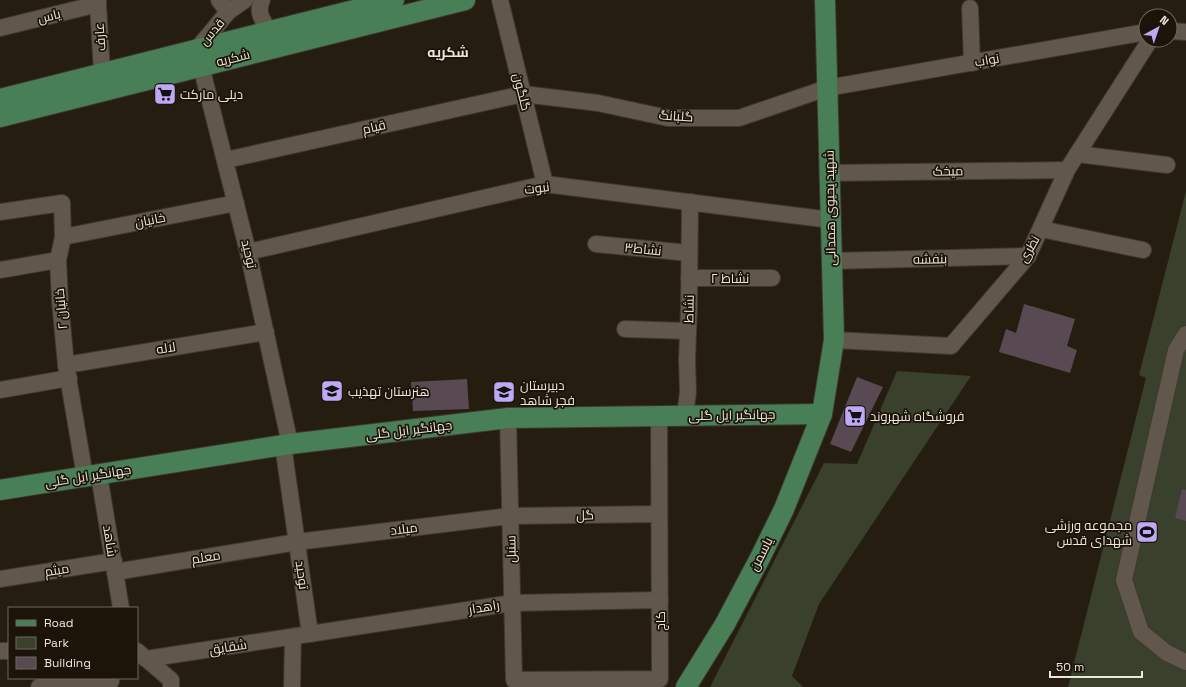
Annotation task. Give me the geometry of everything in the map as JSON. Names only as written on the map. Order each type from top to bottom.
[{"type":"main road","name":"شکریه","points":[[0,117],[199,58],[269,31],[394,0]]},
{"type":"main road","name":"شکریه","points":[[0,99],[102,73],[199,58],[465,0]]},
{"type":"main road","name":"شهید یحیوی همدانی","points":[[822,414],[834,340],[825,0]]},
{"type":"main road","name":"جهانگیر ایل گلی","points":[[0,490],[286,444],[508,418],[822,414]]},
{"type":"main road","name":"یاسمن","points":[[686,687],[725,624],[760,558],[784,509],[822,414]]},
{"type":"street","name":"قدس","points":[[199,58],[223,6],[245,0]]},
{"type":"street","points":[[262,0],[260,6],[260,16],[269,31]]},
{"type":"street","name":"گلگون","points":[[500,0],[545,184]]},
{"type":"street","name":"یاس","points":[[0,28],[98,2]]},
{"type":"street","name":"عارف","points":[[98,2],[102,73]]},
{"type":"street","points":[[970,8],[972,63]]},
{"type":"street","name":"نواب","points":[[827,88],[1138,33]]},
{"type":"street","name":"نظری","points":[[834,340],[951,346],[1028,256],[1067,170],[1145,48]]},
{"type":"street","name":"توحید","points":[[199,58],[226,160],[266,332],[286,444],[297,542],[310,634]]},
{"type":"street","name":"گلبانگ","points":[[523,94],[598,103],[668,118],[739,118],[827,88]]},
{"type":"street","name":"قیام","points":[[226,160],[523,94]]},
{"type":"street","points":[[1077,154],[1167,166]]},
{"type":"street","name":"میخک","points":[[829,173],[1067,170]]},
{"type":"street","name":"نبوت","points":[[248,252],[545,184],[831,220]]},
{"type":"street","name":"نشاط","points":[[685,416],[688,392],[687,360],[690,202]]},
{"type":"street","name":"خانیان ۲","points":[[0,212],[62,203],[63,237],[58,260],[60,301],[68,371],[92,476]]},
{"type":"street","name":"خانیان","points":[[63,237],[236,203]]},
{"type":"street","points":[[1041,229],[1143,250]]},
{"type":"street","name":"نشاط۳","points":[[596,244],[689,253]]},
{"type":"street","name":"بنفشه","points":[[832,261],[1028,256]]},
{"type":"street","points":[[0,270],[58,260]]},
{"type":"street","name":"نشاط ۲","points":[[689,278],[772,278]]},
{"type":"street","points":[[625,329],[688,331]]},
{"type":"street","name":"لاله","points":[[0,390],[68,371],[266,332]]},
{"type":"street","points":[[1186,334],[1176,350],[1124,580],[1141,632],[1166,653],[1186,662]]},
{"type":"street","name":"کاج","points":[[514,680],[660,679],[659,416]]},
{"type":"street","name":"سنبل","points":[[508,418],[514,680]]},
{"type":"street","name":"شاهد","points":[[92,476],[114,567],[121,607]]},
{"type":"street","name":"گل","points":[[510,516],[659,514]]},
{"type":"street","name":"میلاد","points":[[297,542],[510,516]]},
{"type":"street","name":"معلم","points":[[114,567],[297,542]]},
{"type":"street","name":"میثم","points":[[0,579],[114,567]]},
{"type":"street","name":"راهدار","points":[[310,634],[512,603],[660,600]]},
{"type":"street","name":"شقایق","points":[[142,655],[310,634]]},
{"type":"street","points":[[292,687],[293,637]]},
{"type":"street","points":[[142,655],[171,680],[171,687]]},
{"type":"street","points":[[39,687],[94,685],[112,681]]},
{"type":"green space","name":"مجموعه ورزشی شهدای قدس","points":[[1186,191],[1186,687],[1068,687],[1146,378],[1139,375]]},
{"type":"green space","points":[[897,371],[971,376],[819,604],[792,676],[803,687],[710,687],[824,463],[857,464]]},
{"type":"building","points":[[1024,304],[1075,319],[1067,346],[1077,350],[1070,373],[999,352],[1006,329],[1016,333]]},
{"type":"building","name":"فروشگاه شهروند","points":[[857,377],[883,387],[851,452],[830,444]]},
{"type":"building","points":[[467,379],[469,409],[413,411],[411,382]]},
{"type":"building","points":[[1182,489],[1186,490],[1186,521],[1175,518]]},
{"type":"place","name":"دیلی مارکت","points":[[165,94]]},
{"type":"place","name":"هنرستان تهذیب","points":[[332,391]]},
{"type":"place","name":"دبیرستان فجر شاهد","points":[[504,392]]},
{"type":"place","name":"فروشگاه شهروند","points":[[855,416]]},
{"type":"place","name":"مجموعه ورزشی شهدای قدس","points":[[1147,532]]},
{"type":"district","name":"شکریه","points":[[448,52]]}]
